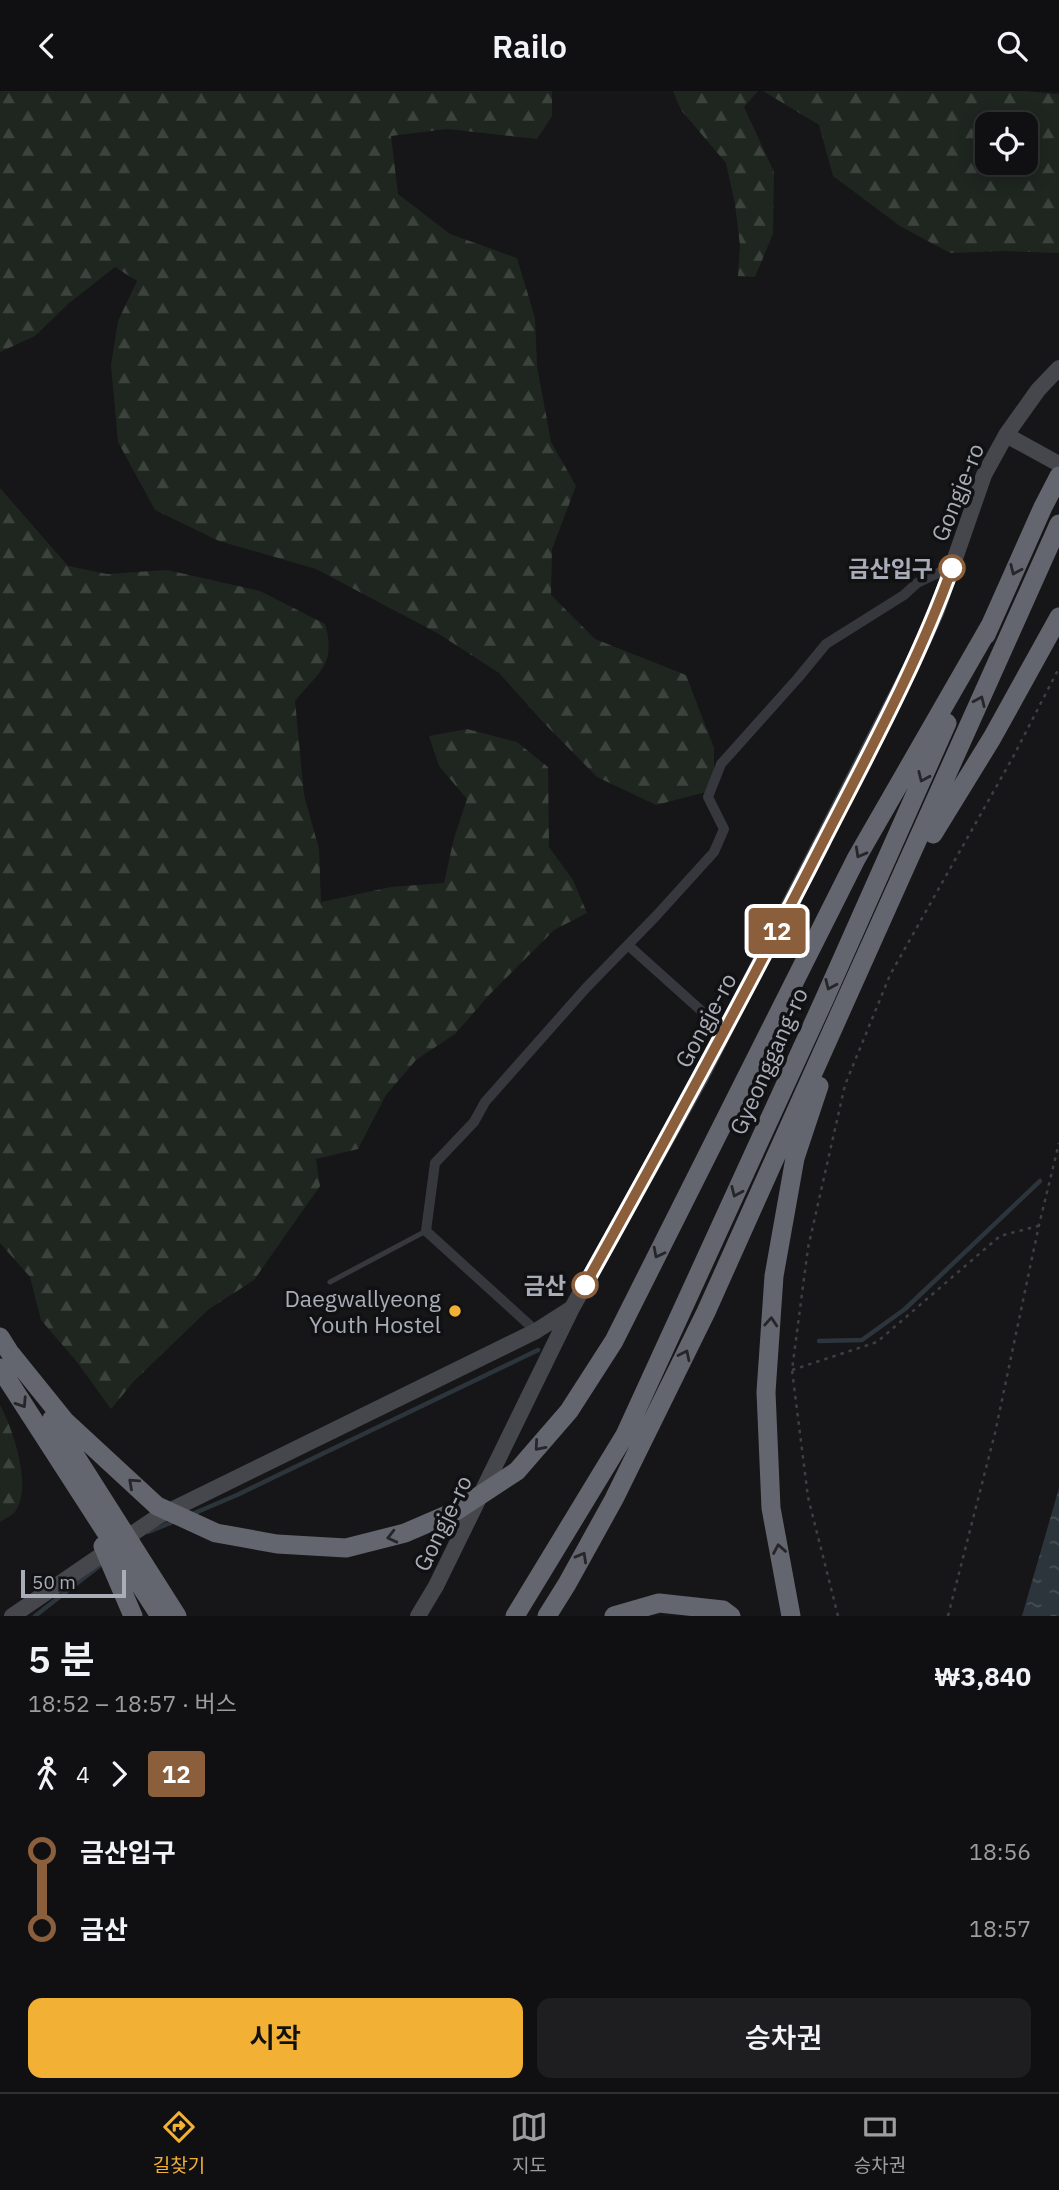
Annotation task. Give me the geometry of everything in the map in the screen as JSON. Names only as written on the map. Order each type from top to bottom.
[{"type":"highway","name":"Gyeonggang-ro","points":[[515,1616],[625,1435],[1059,476]]},
{"type":"highway","name":"Gyeonggang-ro","points":[[547,1616],[614,1499],[706,1312],[1059,524]]},
{"type":"highway","points":[[889,907],[992,738],[1059,617]]},
{"type":"highway","points":[[55,1428],[158,1506],[216,1533],[277,1544],[346,1548],[405,1533],[456,1511],[517,1471],[569,1411],[614,1341],[856,859],[991,624]]},
{"type":"highway","points":[[791,1616],[771,1508],[766,1392],[774,1276],[795,1159],[874,935]]},
{"type":"highway","points":[[0,1337],[5,1361],[55,1428],[177,1616]]},
{"type":"highway","points":[[55,1428],[133,1616]]},
{"type":"highway","points":[[55,1428],[160,1616]]},
{"type":"highway","points":[[614,1616],[659,1603],[723,1610],[731,1616]]},
{"type":"street","name":"Gongje-ro","points":[[418,1616],[436,1586],[572,1308],[724,1032],[913,663],[936,613],[984,475],[1006,435],[1038,390],[1059,368]]},
{"type":"street","points":[[1006,435],[1059,464]]},
{"type":"street","points":[[536,1331],[426,1231],[435,1163],[474,1122],[494,1091],[586,988],[714,852],[724,829],[709,797],[721,764],[826,644],[904,595],[918,583],[953,566]]},
{"type":"street","points":[[628,945],[724,1032]]},
{"type":"street","points":[[12,1616],[157,1517],[536,1331],[572,1308]]},
{"type":"lane","points":[[330,1282],[426,1231]]},
{"type":"path","points":[[838,1616],[808,1497],[792,1370],[808,1248],[845,1085],[890,975],[1013,757],[1059,668]]},
{"type":"path","points":[[948,1616],[995,1433],[1059,1143]]},
{"type":"path","points":[[792,1370],[877,1342],[1000,1236],[1039,1225]]},
{"type":"green space","points":[[0,91],[552,91],[552,116],[537,139],[447,129],[391,136],[398,194],[450,234],[517,258],[535,318],[537,366],[551,442],[576,486],[552,549],[551,595],[595,639],[686,675],[714,748],[714,790],[656,805],[597,777],[499,673],[439,634],[316,569],[219,541],[155,510],[118,442],[111,365],[118,321],[137,281],[115,267],[68,304],[35,336],[0,352]]},
{"type":"green space","points":[[673,91],[758,91],[744,107],[774,172],[773,234],[755,277],[738,276],[740,246],[726,163],[681,110]]},
{"type":"green space","points":[[763,91],[1023,91],[1059,94],[1059,253],[950,253],[900,226],[833,176],[819,125]]},
{"type":"green space","points":[[0,488],[68,566],[107,574],[167,570],[260,591],[325,624],[329,649],[327,659],[318,675],[295,701],[304,795],[319,849],[321,902],[391,887],[444,883],[454,838],[467,799],[439,766],[429,736],[467,729],[517,742],[548,767],[549,847],[573,880],[587,913],[554,930],[490,994],[455,1034],[416,1060],[386,1095],[358,1149],[316,1159],[320,1186],[254,1280],[209,1309],[134,1381],[111,1409],[77,1362],[41,1320],[30,1277],[0,1243]]},
{"type":"green space","points":[[0,1405],[19,1459],[22,1490],[20,1503],[14,1513],[0,1522]]},
{"type":"water","points":[[1059,1488],[1059,1616],[1022,1616]]},
{"type":"waterway","points":[[819,1341],[862,1340],[905,1309],[1040,1181]]},
{"type":"waterway","points":[[190,1515],[538,1350]]},
{"type":"waterway","points":[[148,1532],[175,1521]]},
{"type":"waterway","points":[[35,1616],[103,1563]]},
{"type":"bus line","name":"12","points":[[585,1285],[701,1077],[793,900],[913,663],[936,613],[952,568]]},
{"type":"place","name":"금산입구","points":[[952,568]]},
{"type":"place","name":"금산","points":[[585,1285]]},
{"type":"place","name":"Daegwallyeong Youth Hostel","points":[[455,1311]]}]
